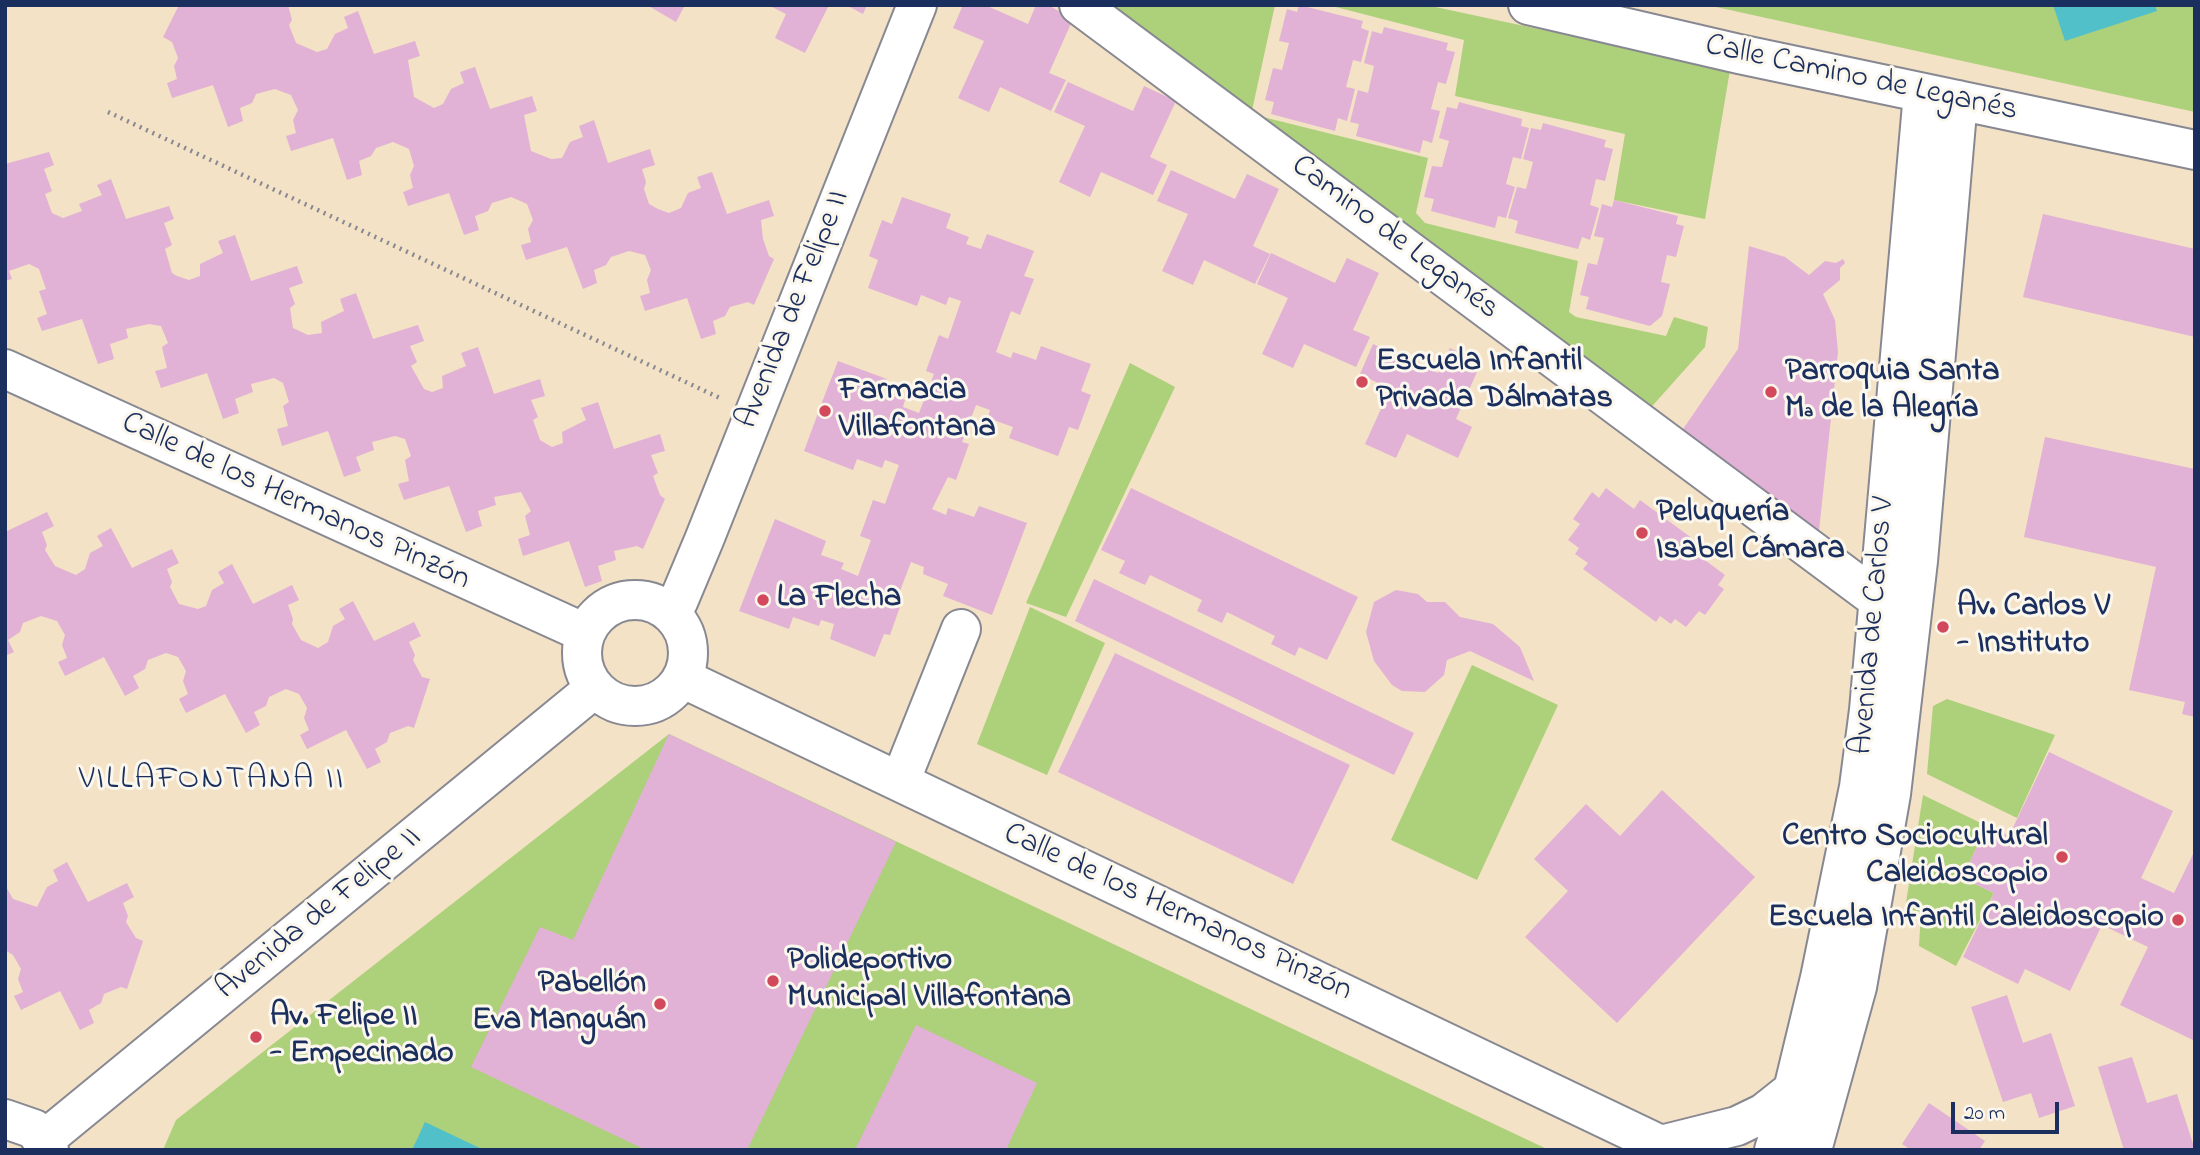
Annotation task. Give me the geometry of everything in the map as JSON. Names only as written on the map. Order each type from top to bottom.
[{"type":"street","name":"Avenida de Felipe II","points":[[669,612],[678,602],[699,552],[917,5]]},
{"type":"street","name":"Camino de Leganés","points":[[1079,5],[1877,599]]},
{"type":"street","name":"Calle Camino de Leganés","points":[[1528,5],[1941,97],[2195,150]]},
{"type":"street","name":"Avenida de Carlos V","points":[[1774,1150],[1793,1090],[1820,978],[1859,787],[1869,710],[1877,599],[1941,97]]},
{"type":"street","name":"Avenida de Carlos V","points":[[1812,1150],[1857,986],[1891,794],[1918,561],[1941,97]]},
{"type":"street","name":"Calle de los Hermanos Pinzón","points":[[5,369],[585,634]]},
{"type":"street","points":[[632,600],[651,602],[669,612],[681,626],[687,643],[687,661],[682,678],[664,697],[641,706],[616,702],[595,688],[585,671],[581,653],[585,634],[596,617],[612,605],[632,600]]},
{"type":"street","points":[[900,782],[961,629]]},
{"type":"street","name":"Calle de los Hermanos Pinzón","points":[[682,678],[1666,1148]]},
{"type":"street","name":"Avenida de Felipe II","points":[[47,1145],[595,688]]},
{"type":"street","points":[[1666,1148],[1737,1126],[1764,1113],[1793,1090]]},
{"type":"street","points":[[5,1119],[34,1129],[47,1145]]},
{"type":"path","points":[[108,112],[723,400]]},
{"type":"green space","points":[[1103,5],[1275,5],[1251,115]]},
{"type":"green space","points":[[1328,5],[1426,5],[1730,70],[1705,219],[1614,200],[1625,134],[1455,96],[1464,40]]},
{"type":"green space","points":[[1707,5],[2195,5],[2195,112]]},
{"type":"green space","points":[[1263,117],[1428,158],[1416,213],[1425,223],[1578,261],[1569,312],[1576,317],[1666,336],[1674,317],[1708,327],[1705,347],[1646,413],[1258,124]]},
{"type":"green space","points":[[1130,363],[1175,387],[1066,617],[1026,603]]},
{"type":"green space","points":[[1030,607],[1105,643],[1047,775],[977,744]]},
{"type":"green space","points":[[1472,665],[1558,705],[1477,880],[1391,840]]},
{"type":"green space","points":[[1947,699],[2055,735],[2017,818],[1927,774],[1933,706]]},
{"type":"green space","name":"Polideportivo Municipal Villafontana","points":[[669,734],[1549,1150],[163,1150],[176,1120]]},
{"type":"green space","points":[[1923,795],[1987,826],[1962,878],[1994,893],[1956,966],[1919,946],[1921,912],[1905,909]]},
{"type":"water","points":[[2053,5],[2155,5],[2157,11],[2065,41]]},
{"type":"water","points":[[425,1122],[484,1150],[412,1150]]},
{"type":"building","points":[[179,5],[288,5],[292,20],[289,25],[296,43],[317,52],[327,49],[335,34],[348,28],[344,17],[358,11],[374,54],[415,41],[420,56],[408,60],[414,97],[434,108],[443,104],[451,89],[464,83],[460,72],[475,67],[490,109],[532,96],[537,111],[524,115],[531,151],[551,159],[562,158],[570,142],[583,137],[579,126],[594,120],[608,163],[650,149],[655,165],[642,169],[646,182],[644,189],[649,204],[658,209],[669,213],[681,208],[688,193],[701,188],[697,177],[712,172],[727,214],[769,200],[774,216],[761,220],[763,239],[769,256],[774,259],[754,305],[748,302],[730,307],[725,316],[713,321],[716,334],[701,339],[687,298],[645,311],[640,296],[650,293],[647,280],[651,270],[645,255],[629,251],[611,257],[606,265],[594,270],[597,283],[583,289],[567,247],[526,260],[521,245],[531,242],[528,229],[533,220],[527,204],[511,197],[492,203],[488,211],[475,216],[479,230],[464,235],[449,193],[408,206],[403,192],[413,188],[410,175],[414,166],[409,149],[393,142],[376,148],[371,156],[359,161],[362,175],[347,180],[333,138],[291,151],[286,136],[296,133],[293,120],[298,110],[291,95],[275,89],[256,94],[252,103],[240,108],[243,121],[228,127],[213,85],[172,98],[167,83],[177,79],[174,66],[178,58],[172,42],[163,37]]},
{"type":"building","points":[[647,5],[685,5],[676,22]]},
{"type":"building","points":[[768,5],[829,5],[805,53],[775,38],[786,14]]},
{"type":"building","points":[[846,5],[867,5],[863,14]]},
{"type":"building","points":[[963,5],[985,5],[1028,24],[1036,5],[1048,5],[1073,19],[1049,73],[1066,80],[1051,111],[1000,87],[989,112],[958,98],[984,41],[953,28]]},
{"type":"building","points":[[1299,5],[1363,21],[1361,28],[1369,31],[1361,62],[1353,60],[1346,87],[1355,89],[1347,121],[1338,118],[1335,131],[1271,114],[1274,102],[1265,100],[1273,68],[1282,70],[1289,43],[1279,41],[1287,9],[1297,12]]},
{"type":"building","points":[[1384,27],[1448,43],[1446,50],[1455,52],[1446,84],[1438,82],[1431,109],[1440,111],[1432,143],[1423,140],[1420,153],[1356,136],[1359,124],[1350,122],[1358,90],[1368,93],[1374,66],[1364,63],[1372,31],[1382,34]]},
{"type":"building","points":[[1068,82],[1133,111],[1144,86],[1176,101],[1150,157],[1167,165],[1153,195],[1101,172],[1090,197],[1059,182],[1085,126],[1054,112]]},
{"type":"building","points":[[1459,102],[1522,119],[1521,126],[1529,128],[1521,159],[1513,157],[1506,184],[1515,187],[1506,218],[1498,216],[1495,228],[1431,211],[1434,199],[1424,197],[1432,166],[1442,167],[1449,141],[1439,138],[1447,107],[1457,109]]},
{"type":"building","points":[[1543,123],[1606,140],[1604,147],[1613,149],[1605,181],[1596,179],[1590,205],[1599,208],[1590,240],[1582,237],[1578,249],[1515,233],[1518,221],[1508,218],[1517,187],[1526,189],[1533,162],[1523,159],[1531,128],[1541,130]]},
{"type":"building","points":[[49,152],[54,165],[44,169],[52,191],[45,194],[52,213],[63,218],[82,211],[79,204],[102,195],[97,185],[111,179],[126,219],[169,206],[174,219],[164,223],[172,245],[165,249],[172,273],[177,276],[189,280],[200,276],[200,264],[223,253],[218,241],[235,235],[251,281],[297,266],[303,283],[289,288],[295,304],[290,308],[293,328],[308,335],[322,333],[321,322],[344,311],[340,299],[356,293],[373,339],[418,325],[424,341],[410,346],[417,362],[411,366],[424,389],[432,392],[443,388],[442,376],[466,366],[461,353],[478,347],[494,394],[540,379],[545,396],[531,400],[538,417],[533,420],[540,440],[552,447],[563,443],[562,432],[586,420],[581,408],[598,402],[614,449],[660,434],[665,451],[651,455],[658,473],[653,476],[660,495],[665,499],[643,549],[637,546],[614,551],[616,560],[598,566],[602,581],[585,587],[569,541],[523,556],[518,539],[530,535],[525,516],[531,511],[521,492],[494,497],[496,505],[478,511],[482,526],[466,532],[449,486],[404,500],[398,484],[409,481],[405,460],[411,456],[405,439],[395,436],[372,442],[374,450],[356,457],[361,471],[344,477],[328,431],[282,446],[277,429],[288,426],[283,406],[289,402],[283,383],[274,378],[251,384],[253,392],[235,399],[239,413],[223,419],[207,373],[161,388],[155,371],[167,368],[162,347],[168,343],[161,326],[149,324],[126,329],[128,338],[110,344],[114,359],[98,364],[82,319],[42,331],[37,318],[47,314],[39,291],[46,289],[39,269],[29,264],[9,271],[12,279],[5,281],[5,164]]},
{"type":"building","points":[[1171,170],[1235,199],[1247,174],[1279,189],[1253,246],[1270,254],[1255,284],[1204,260],[1193,285],[1162,271],[1188,214],[1157,201]]},
{"type":"building","points":[[902,197],[951,214],[946,228],[969,237],[966,244],[981,249],[987,234],[1034,251],[1024,276],[1034,279],[1020,315],[1011,311],[996,352],[1011,358],[1013,352],[1036,360],[1041,346],[1091,364],[1081,391],[1091,395],[1078,430],[1069,427],[1058,456],[1009,438],[1013,427],[988,418],[990,410],[976,405],[962,442],[969,444],[956,480],[948,477],[932,509],[946,515],[948,508],[974,517],[979,506],[1027,523],[992,615],[943,596],[948,584],[923,574],[924,567],[911,562],[897,599],[902,601],[890,635],[884,634],[875,657],[830,639],[834,624],[821,620],[819,626],[793,617],[789,629],[739,611],[775,519],[826,541],[821,555],[844,563],[841,569],[858,576],[871,540],[860,536],[873,500],[885,504],[899,465],[885,460],[882,468],[857,459],[853,470],[804,451],[824,397],[838,361],[887,379],[882,392],[905,400],[903,407],[919,413],[934,374],[926,371],[939,335],[948,339],[961,301],[949,297],[946,305],[921,295],[917,306],[868,288],[878,260],[869,256],[882,220],[892,224]]},
{"type":"building","points":[[1614,200],[1678,216],[1676,224],[1684,226],[1676,257],[1667,255],[1661,282],[1670,284],[1662,316],[1650,326],[1586,309],[1589,297],[1580,295],[1588,263],[1597,265],[1604,238],[1594,236],[1602,204],[1612,207]]},
{"type":"building","points":[[2043,214],[2195,249],[2195,337],[2023,297]]},
{"type":"building","name":"Parroquia Santa Mª de la Alegría","points":[[1749,246],[1785,257],[1809,275],[1825,261],[1836,263],[1843,259],[1845,263],[1840,268],[1840,280],[1823,294],[1835,320],[1838,352],[1819,531],[1681,432],[1738,349]]},
{"type":"building","points":[[1271,253],[1335,283],[1347,258],[1379,273],[1353,330],[1370,337],[1356,367],[1304,344],[1293,368],[1262,354],[1288,298],[1257,284]]},
{"type":"building","points":[[1373,344],[1438,373],[1450,348],[1481,363],[1456,419],[1472,427],[1458,458],[1407,434],[1396,458],[1365,444],[1390,389],[1360,374]]},
{"type":"building","points":[[2045,437],[2195,469],[2195,717],[2182,714],[2185,702],[2129,690],[2156,567],[2024,537]]},
{"type":"building","points":[[1131,488],[1358,597],[1327,660],[1299,647],[1295,656],[1271,644],[1275,636],[1227,612],[1222,623],[1197,611],[1202,600],[1150,575],[1145,585],[1119,573],[1125,561],[1101,550]]},
{"type":"building","points":[[1606,488],[1634,509],[1640,500],[1704,547],[1698,555],[1725,575],[1718,585],[1724,589],[1705,615],[1699,611],[1686,627],[1675,619],[1671,624],[1660,616],[1656,622],[1583,569],[1588,563],[1575,554],[1579,548],[1568,540],[1580,524],[1573,519],[1592,492],[1599,498]]},
{"type":"building","points":[[47,512],[54,526],[42,532],[47,545],[45,550],[55,566],[76,575],[85,569],[90,553],[103,546],[97,536],[111,528],[132,568],[172,549],[179,563],[167,569],[172,582],[170,587],[179,604],[198,609],[206,606],[212,590],[224,583],[218,572],[232,564],[253,604],[292,585],[299,600],[288,605],[292,624],[301,640],[318,648],[328,642],[333,626],[345,619],[339,609],[353,601],[374,641],[414,622],[421,636],[409,642],[415,655],[413,660],[422,677],[430,679],[414,728],[408,726],[390,733],[387,742],[375,749],[381,762],[367,769],[346,730],[307,749],[300,735],[309,730],[304,718],[307,708],[299,694],[286,689],[269,697],[266,706],[254,712],[260,725],[246,733],[225,694],[186,713],[179,699],[188,694],[183,681],[186,671],[178,657],[166,653],[148,660],[145,669],[133,676],[139,688],[125,696],[104,657],[65,676],[58,662],[67,658],[62,645],[65,635],[57,621],[41,616],[23,623],[20,632],[8,640],[14,652],[5,656],[5,527],[7,531]]},
{"type":"building","points":[[1094,579],[1414,733],[1394,775],[1075,621]]},
{"type":"building","points":[[1396,590],[1418,594],[1427,602],[1445,602],[1460,617],[1493,624],[1520,647],[1534,681],[1470,651],[1447,660],[1444,675],[1425,692],[1402,691],[1392,685],[1374,661],[1366,632],[1374,602]]},
{"type":"building","points":[[1115,653],[1350,765],[1293,884],[1058,772]]},
{"type":"building","name":"Pabellón Eva Manguán","points":[[669,734],[896,842],[747,1150],[646,1150],[471,1067],[540,927],[573,940]]},
{"type":"building","name":"Centro Sociocultural Caleidoscopio","points":[[2049,752],[2173,811],[2141,878],[2174,893],[2195,850],[2193,1040],[2120,1005],[2148,947],[2102,925],[2070,991],[2025,969],[2018,984],[1963,957],[1994,893],[1962,878],[1987,826],[2009,836]]},
{"type":"building","points":[[1662,790],[1755,877],[1617,1023],[1525,937],[1568,891],[1534,859],[1586,804],[1620,836]]},
{"type":"building","points":[[67,862],[88,902],[127,883],[134,897],[123,903],[128,916],[126,922],[136,938],[143,941],[127,989],[121,987],[104,994],[101,1003],[89,1010],[94,1023],[80,1030],[60,991],[21,1010],[14,996],[23,992],[18,979],[21,969],[13,955],[5,950],[5,885],[13,899],[37,907],[47,887],[58,881],[53,870]]},
{"type":"building","points":[[2007,995],[2023,1043],[2051,1033],[2075,1106],[2039,1118],[2031,1093],[2003,1102],[1971,1007]]},
{"type":"building","points":[[916,1025],[1037,1083],[1006,1150],[855,1150]]},
{"type":"building","points":[[2132,1057],[2147,1103],[2177,1094],[2195,1150],[2124,1150],[2098,1067]]},
{"type":"building","points":[[1929,1103],[1985,1141],[1979,1150],[1911,1150],[1902,1144]]},
{"type":"place","name":"Escuela Infantil Privada Dálmatas","points":[[1362,382]]},
{"type":"place","name":"Parroquia Santa Mª de la Alegría","points":[[1771,392]]},
{"type":"place","name":"Farmacia Villafontana","points":[[825,411]]},
{"type":"place","name":"Peluquería Isabel Cámara","points":[[1642,533]]},
{"type":"place","name":"La Flecha","points":[[763,600]]},
{"type":"place","name":"Av. Carlos V - Instituto","points":[[1943,627]]},
{"type":"place","name":"Centro Sociocultural Caleidoscopio","points":[[2062,857]]},
{"type":"place","name":"Escuela Infantil Caleidoscopio","points":[[2178,920]]},
{"type":"place","name":"Polideportivo Municipal Villafontana","points":[[773,981]]},
{"type":"place","name":"Pabellón Eva Manguán","points":[[660,1004]]},
{"type":"place","name":"Av. Felipe II - Empecinado","points":[[256,1037]]},
{"type":"district","name":"VILLAFONTANA II","points":[[212,782]]}]
